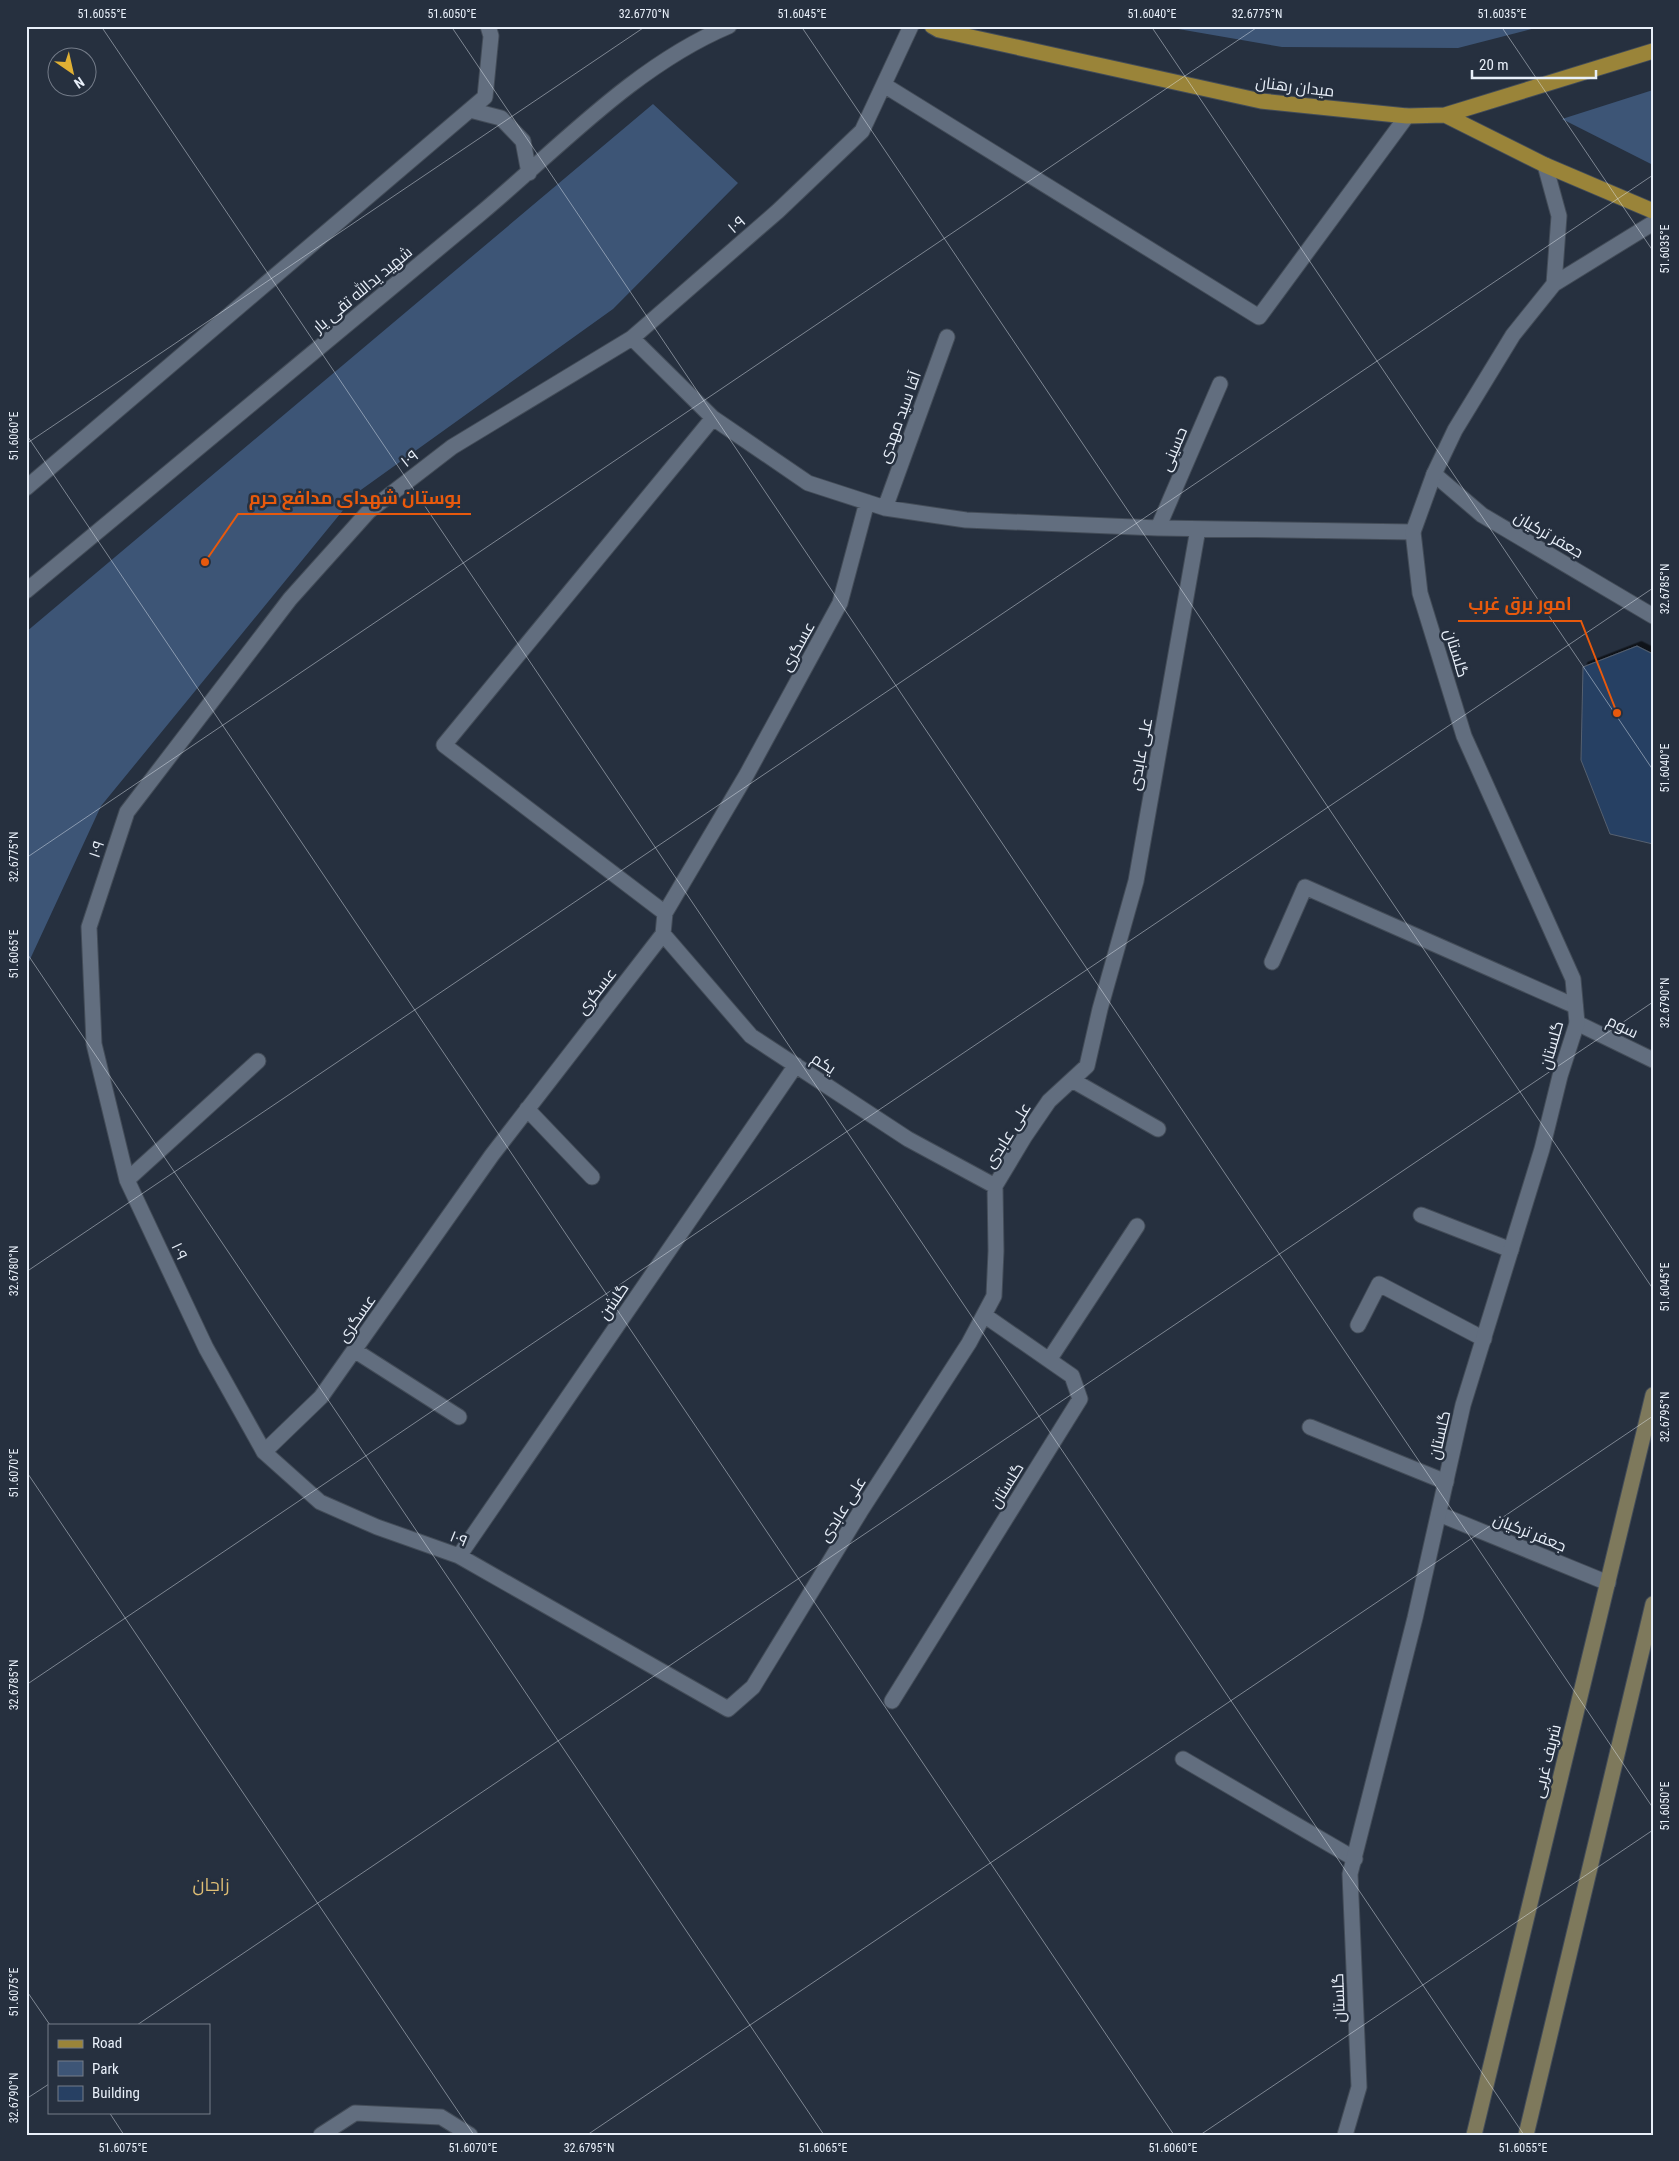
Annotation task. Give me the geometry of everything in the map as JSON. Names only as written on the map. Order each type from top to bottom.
[{"type":"main road","name":"میدان رهنان","points":[[932,26],[939,30],[1261,101],[1407,116],[1444,115],[1653,52]]},
{"type":"main road","points":[[1444,115],[1545,165],[1653,211]]},
{"type":"main road","name":"شریف غربی","points":[[1474,2135],[1653,1395]]},
{"type":"main road","points":[[1526,2135],[1653,1604]]},
{"type":"street","points":[[26,488],[485,97],[491,36],[488,26]]},
{"type":"street","name":"شهید یدالله تقی یار","points":[[26,592],[529,173],[616,95],[701,38],[729,26]]},
{"type":"street","name":"۱۰۹","points":[[728,1710],[459,1556],[378,1527],[320,1502],[264,1452],[206,1348],[127,1180],[94,1044],[89,927],[128,812],[290,599],[369,511],[452,447],[632,338],[778,211],[862,131],[911,26]]},
{"type":"street","points":[[884,85],[1259,317],[1407,116]]},
{"type":"street","points":[[470,110],[501,118],[523,141],[529,173]]},
{"type":"street","points":[[1545,165],[1559,216],[1554,284]]},
{"type":"street","name":"گلستان","points":[[1345,2135],[1359,2087],[1350,1874],[1415,1618],[1463,1405],[1542,1149],[1560,1076],[1577,1023],[1573,979],[1464,736],[1420,593],[1413,532],[1434,474],[1455,430],[1513,335],[1554,284],[1653,223]]},
{"type":"street","name":"آقا سید مهدی","points":[[885,508],[947,337]]},
{"type":"street","points":[[632,338],[713,418],[808,483],[885,508],[966,520],[1158,528],[1413,532]]},
{"type":"street","name":"حسینی","points":[[1158,528],[1220,384]]},
{"type":"street","points":[[665,913],[444,745],[713,418]]},
{"type":"street","name":"جعفر ترکیان","points":[[1434,474],[1482,515],[1653,616]]},
{"type":"street","name":"عسگری","points":[[264,1452],[321,1397],[492,1155],[663,934],[665,913],[747,774],[840,603],[867,502]]},
{"type":"street","name":"علی عابدی","points":[[728,1710],[754,1687],[860,1512],[969,1343],[994,1296],[996,1251],[995,1186],[1025,1136],[1049,1102],[1087,1066],[1100,1009],[1136,881],[1198,528]]},
{"type":"street","points":[[1272,962],[1305,886],[1576,1006]]},
{"type":"street","name":"یکم","points":[[663,934],[751,1036],[908,1138],[995,1186]]},
{"type":"street","name":"سوم","points":[[1577,1023],[1653,1060]]},
{"type":"street","points":[[127,1180],[258,1061]]},
{"type":"street","name":"گلشن","points":[[459,1556],[796,1065]]},
{"type":"street","points":[[1072,1080],[1158,1129]]},
{"type":"street","points":[[527,1109],[592,1177]]},
{"type":"street","points":[[1421,1215],[1510,1250]]},
{"type":"street","points":[[1048,1360],[1137,1226]]},
{"type":"street","points":[[1358,1325],[1378,1284],[1484,1338]]},
{"type":"street","name":"گلستان","points":[[892,1701],[1080,1399],[1072,1376],[984,1315]]},
{"type":"street","points":[[354,1350],[459,1417]]},
{"type":"street","points":[[1310,1427],[1446,1482]]},
{"type":"street","name":"جعفر ترکیان","points":[[1439,1514],[1608,1583]]},
{"type":"street","points":[[1183,1759],[1355,1858]]},
{"type":"street","points":[[321,2135],[355,2113],[442,2117],[470,2135]]},
{"type":"green space","points":[[1161,26],[1543,26],[1458,48],[1282,47]]},
{"type":"green space","points":[[1653,90],[1653,165],[1562,119]]},
{"type":"green space","points":[[653,104],[738,183],[613,309],[358,492],[101,806],[26,968],[26,632]]},
{"type":"building","points":[[1637,646],[1653,654],[1653,844],[1610,834],[1581,760],[1583,667]]},
{"type":"place","name":"بوستان شهدای مدافع حرم","points":[[205,562]]},
{"type":"place","name":"امور برق غرب","points":[[1617,713]]},
{"type":"district","name":"زاجان","points":[[211,1885]]}]
